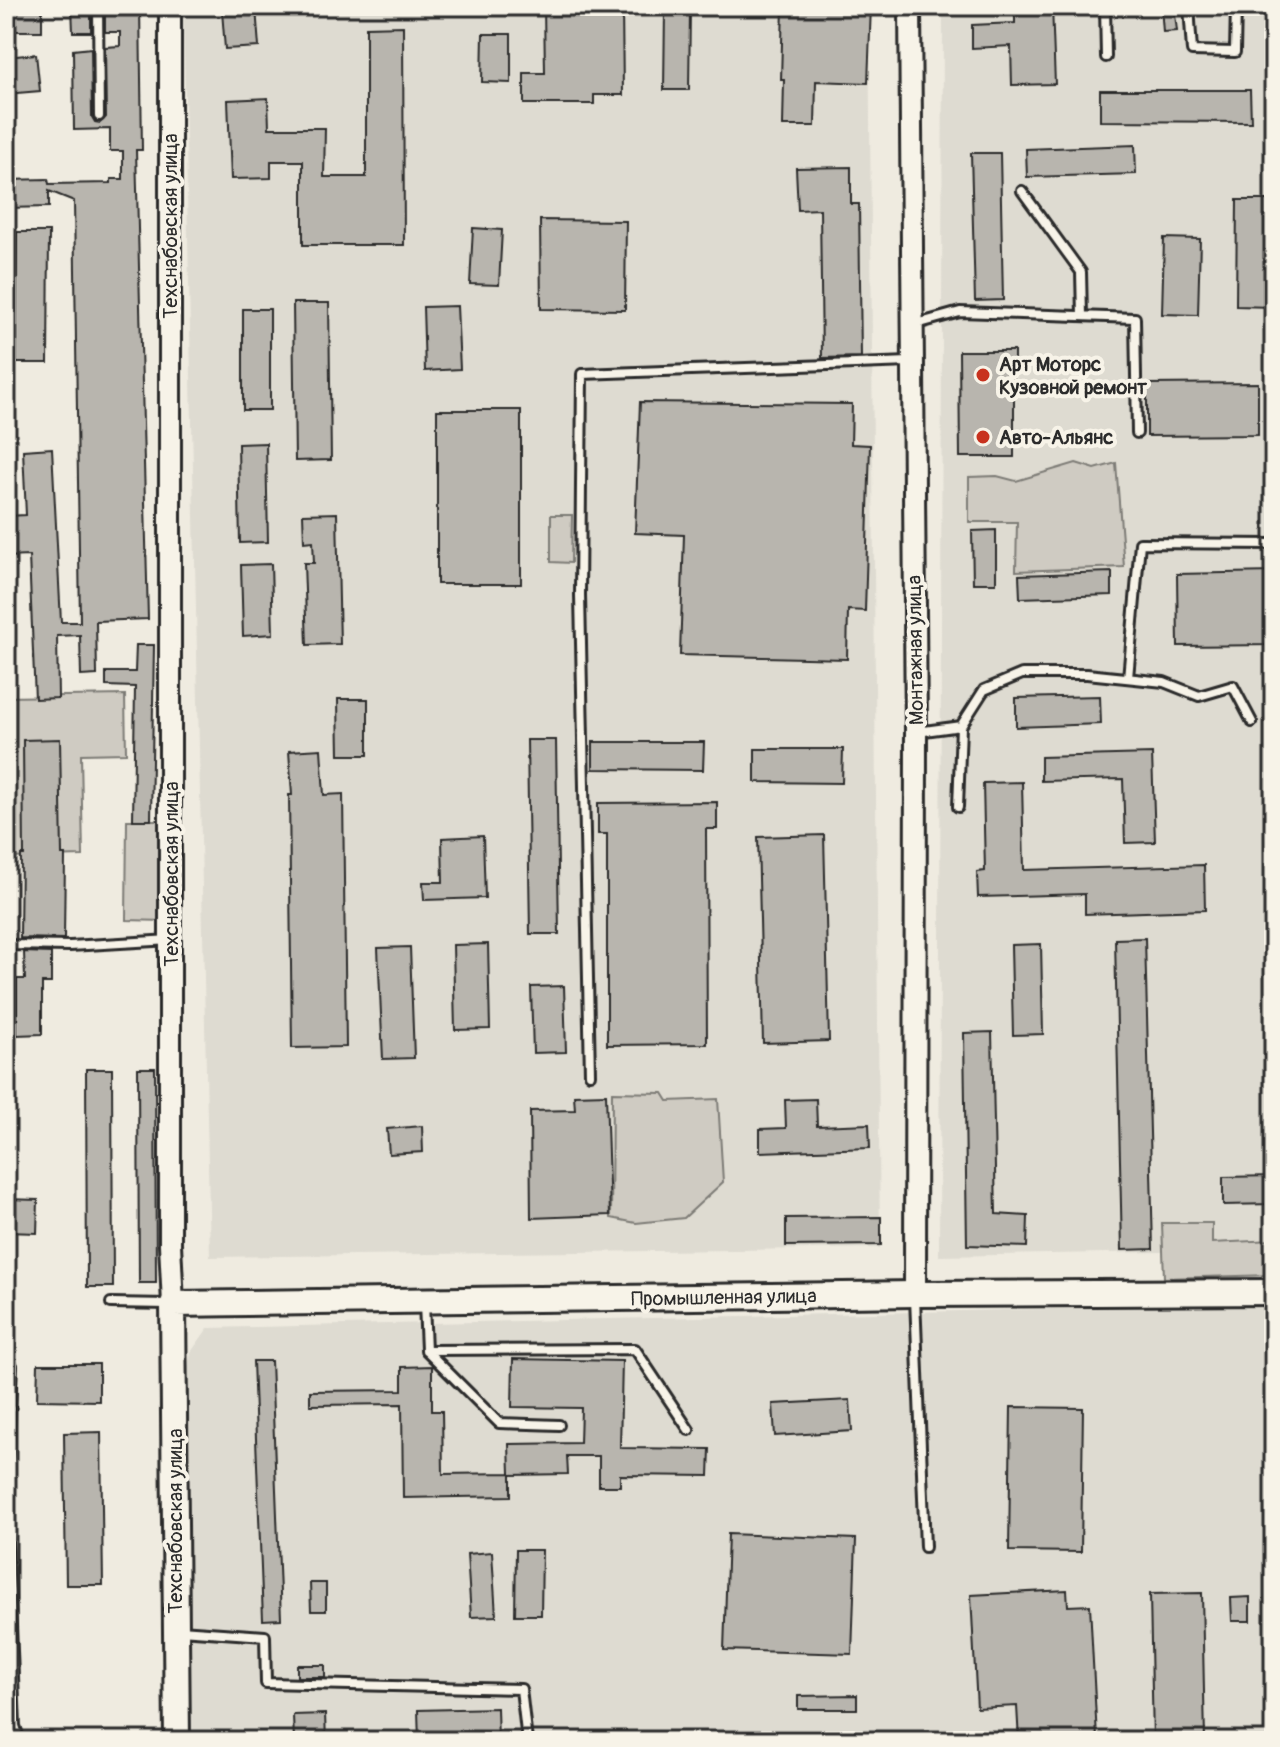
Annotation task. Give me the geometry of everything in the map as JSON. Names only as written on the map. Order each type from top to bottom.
[{"type":"main road","name":"Промышленная улица","points":[[173,1304],[1274,1292]]},
{"type":"main road","name":"Техснабовская улица","points":[[173,1304],[177,1741]]},
{"type":"street","name":"Техснабовская улица","points":[[170,6],[170,1244],[173,1304]]},
{"type":"street","name":"Монтажная улица","points":[[910,6],[916,732],[915,1294]]},
{"type":"lane","points":[[98,6],[99,116]]},
{"type":"lane","points":[[1105,6],[1106,57]]},
{"type":"lane","points":[[1189,6],[1192,51],[1235,52],[1236,6]]},
{"type":"lane","points":[[1022,191],[1081,272],[1082,316]]},
{"type":"lane","points":[[912,325],[960,312],[1135,318],[1137,433]]},
{"type":"lane","points":[[590,1074],[580,595],[582,374],[911,362]]},
{"type":"lane","points":[[1128,678],[1140,543],[1274,544]]},
{"type":"lane","points":[[958,807],[961,726],[984,690],[1022,674],[1087,674],[1164,682],[1199,696],[1233,686],[1252,722]]},
{"type":"lane","points":[[916,732],[961,726]]},
{"type":"lane","points":[[6,945],[70,946],[171,940]]},
{"type":"lane","points":[[915,1294],[925,1547]]},
{"type":"lane","points":[[424,1302],[426,1350],[499,1423],[559,1425]]},
{"type":"lane","points":[[111,1303],[173,1304]]},
{"type":"lane","points":[[426,1350],[635,1349],[689,1430]]},
{"type":"lane","points":[[6,1365],[12,1366],[6,1489]]},
{"type":"lane","points":[[6,1501],[15,1726],[20,1741]]},
{"type":"lane","points":[[175,1630],[265,1636],[266,1683],[521,1689],[527,1741]]},
{"type":"shaded area","points":[[183,6],[869,6],[880,1248],[210,1257]]},
{"type":"shaded area","points":[[943,6],[1274,6],[1274,1250],[939,1256]]},
{"type":"shaded area","points":[[1076,463],[1095,469],[1116,463],[1124,567],[1016,571],[1017,522],[969,522],[969,477],[997,476],[1016,481]]},
{"type":"shaded area","points":[[551,515],[572,515],[571,563],[551,562]]},
{"type":"shaded area","points":[[125,695],[126,753],[81,754],[83,856],[6,858],[6,697]]},
{"type":"shaded area","points":[[127,820],[166,820],[165,921],[126,920]]},
{"type":"shaded area","points":[[612,1092],[663,1093],[668,1101],[718,1099],[723,1182],[684,1218],[636,1223],[611,1218]]},
{"type":"shaded area","points":[[1162,1223],[1212,1223],[1212,1243],[1274,1240],[1274,1275],[1164,1278]]},
{"type":"shaded area","points":[[1274,1304],[1274,1741],[187,1741],[181,1394],[191,1352],[208,1328]]},
{"type":"building","points":[[6,6],[42,6],[42,31],[6,31]]},
{"type":"building","points":[[72,6],[91,6],[91,32],[73,32]]},
{"type":"building","points":[[105,6],[140,6],[142,150],[136,150],[148,619],[96,621],[97,675],[81,676],[80,635],[57,636],[58,698],[35,699],[29,556],[6,557],[6,516],[26,515],[23,450],[52,448],[61,622],[80,622],[74,201],[49,191],[49,207],[6,208],[6,180],[48,179],[49,184],[111,183],[111,179],[123,179],[123,151],[110,151],[110,129],[74,130],[73,50],[91,48],[92,117],[100,123],[106,117],[105,47],[120,46],[120,32],[105,32]]},
{"type":"building","points":[[544,6],[622,6],[623,95],[594,95],[594,104],[524,104],[524,73],[545,73]]},
{"type":"building","points":[[783,6],[871,6],[868,83],[816,81],[815,126],[783,126]]},
{"type":"building","points":[[1015,6],[1052,6],[1055,84],[1012,85],[1011,46],[972,48],[972,25],[1015,23]]},
{"type":"building","points":[[1161,6],[1174,6],[1177,31],[1163,32]]},
{"type":"building","points":[[256,8],[259,47],[225,49],[222,11]]},
{"type":"building","points":[[665,10],[690,10],[689,90],[664,90]]},
{"type":"building","points":[[403,26],[404,245],[303,245],[303,161],[271,161],[271,178],[231,179],[228,100],[268,98],[269,128],[325,128],[324,177],[366,177],[366,27]]},
{"type":"building","points":[[483,34],[511,34],[511,83],[482,82]]},
{"type":"building","points":[[36,54],[40,91],[6,94],[6,57]]},
{"type":"building","points":[[1100,90],[1250,90],[1251,122],[1100,121]]},
{"type":"building","points":[[1135,145],[1136,174],[1027,177],[1026,149]]},
{"type":"building","points":[[971,153],[1000,153],[1003,300],[975,301]]},
{"type":"building","points":[[851,167],[851,204],[859,204],[861,357],[822,358],[820,209],[798,210],[796,168]]},
{"type":"building","points":[[1237,200],[1274,200],[1272,307],[1236,306]]},
{"type":"building","points":[[540,220],[626,221],[625,310],[541,309]]},
{"type":"building","points":[[473,228],[502,230],[499,285],[470,284]]},
{"type":"building","points":[[17,232],[49,232],[48,363],[16,363]]},
{"type":"building","points":[[1164,238],[1200,239],[1198,315],[1162,314]]},
{"type":"building","points":[[293,303],[329,303],[331,460],[295,461]]},
{"type":"building","points":[[457,306],[460,369],[425,371],[423,307]]},
{"type":"building","points":[[243,309],[270,309],[270,410],[243,410]]},
{"type":"building","points":[[959,351],[1014,351],[1014,457],[960,457]]},
{"type":"building","points":[[1258,383],[1258,435],[1147,436],[1147,384]]},
{"type":"building","points":[[640,402],[852,404],[851,444],[870,445],[865,611],[848,610],[847,659],[680,655],[684,535],[635,533]]},
{"type":"building","points":[[437,410],[521,410],[521,584],[437,584]]},
{"type":"building","points":[[266,443],[268,542],[240,543],[238,444]]},
{"type":"building","points":[[337,513],[340,644],[307,645],[304,563],[314,563],[313,541],[304,542],[303,514]]},
{"type":"building","points":[[996,530],[996,583],[973,583],[972,531]]},
{"type":"building","points":[[271,564],[273,634],[243,636],[241,565]]},
{"type":"building","points":[[1112,572],[1112,595],[1020,598],[1019,575]]},
{"type":"building","points":[[1274,572],[1274,645],[1178,646],[1177,574]]},
{"type":"building","points":[[136,645],[154,645],[151,820],[133,820],[135,687],[106,686],[106,672],[135,672]]},
{"type":"building","points":[[1100,696],[1101,724],[1016,727],[1016,698]]},
{"type":"building","points":[[338,699],[368,699],[368,755],[339,755]]},
{"type":"building","points":[[60,739],[62,855],[65,855],[64,939],[20,938],[21,855],[24,855],[23,740]]},
{"type":"building","points":[[527,740],[556,740],[559,934],[530,934]]},
{"type":"building","points":[[593,742],[704,742],[703,770],[593,769]]},
{"type":"building","points":[[321,749],[324,795],[343,794],[346,1047],[292,1048],[289,795],[292,795],[289,751]]},
{"type":"building","points":[[755,749],[843,749],[842,783],[755,782]]},
{"type":"building","points":[[1152,754],[1155,842],[1125,843],[1123,779],[1041,781],[1041,757]]},
{"type":"building","points":[[1022,782],[1024,870],[1204,865],[1205,910],[1085,914],[1085,894],[978,897],[977,872],[985,871],[983,783]]},
{"type":"building","points":[[717,802],[717,829],[706,829],[707,1044],[607,1045],[607,834],[598,834],[598,803]]},
{"type":"building","points":[[824,835],[829,1041],[763,1043],[758,837]]},
{"type":"building","points":[[483,836],[485,898],[424,900],[423,882],[443,882],[442,838]]},
{"type":"building","points":[[1145,938],[1153,1249],[1122,1250],[1115,939]]},
{"type":"building","points":[[488,944],[490,1029],[455,1030],[453,945]]},
{"type":"building","points":[[1041,944],[1043,1034],[1013,1035],[1011,945]]},
{"type":"building","points":[[410,947],[414,1058],[383,1059],[378,948]]},
{"type":"building","points":[[24,952],[51,953],[51,983],[42,983],[42,1034],[17,1035],[17,979],[25,979]]},
{"type":"building","points":[[564,986],[566,1052],[533,1053],[531,987]]},
{"type":"building","points":[[992,1032],[996,1214],[1028,1216],[1027,1247],[967,1245],[964,1033]]},
{"type":"building","points":[[138,1068],[155,1068],[156,1283],[139,1283]]},
{"type":"building","points":[[86,1069],[112,1069],[113,1287],[87,1287]]},
{"type":"building","points":[[606,1094],[610,1215],[531,1218],[530,1111],[575,1110],[574,1095]]},
{"type":"building","points":[[816,1099],[817,1126],[869,1124],[870,1148],[760,1152],[760,1129],[786,1128],[785,1100]]},
{"type":"building","points":[[422,1126],[423,1152],[389,1154],[387,1129]]},
{"type":"building","points":[[1274,1176],[1274,1204],[1223,1205],[1223,1177]]},
{"type":"building","points":[[6,1199],[38,1200],[37,1233],[6,1232]]},
{"type":"building","points":[[881,1217],[881,1245],[786,1246],[786,1218]]},
{"type":"building","points":[[513,1359],[622,1361],[620,1448],[710,1449],[709,1476],[620,1475],[620,1486],[599,1486],[599,1456],[567,1456],[568,1474],[511,1475],[511,1496],[403,1498],[402,1404],[310,1405],[310,1391],[402,1390],[402,1367],[432,1366],[432,1411],[442,1411],[443,1474],[510,1473],[509,1444],[580,1443],[581,1408],[512,1407]]},
{"type":"building","points":[[253,1361],[271,1361],[281,1619],[263,1620]]},
{"type":"building","points":[[38,1364],[99,1364],[99,1401],[37,1400]]},
{"type":"building","points":[[850,1400],[852,1431],[775,1436],[773,1404]]},
{"type":"building","points":[[1011,1407],[1083,1408],[1081,1552],[1009,1551]]},
{"type":"building","points":[[101,1432],[103,1585],[66,1585],[64,1433]]},
{"type":"building","points":[[728,1534],[856,1539],[852,1654],[724,1650]]},
{"type":"building","points":[[516,1550],[542,1550],[541,1615],[515,1615]]},
{"type":"building","points":[[492,1552],[496,1616],[471,1617],[467,1554]]},
{"type":"building","points":[[310,1583],[326,1583],[326,1611],[311,1611]]},
{"type":"building","points":[[1067,1590],[1068,1606],[1090,1605],[1097,1738],[1019,1741],[1017,1706],[977,1708],[971,1595]]},
{"type":"building","points":[[1202,1593],[1205,1741],[1153,1741],[1150,1594]]},
{"type":"building","points":[[1250,1597],[1250,1621],[1232,1621],[1231,1598]]},
{"type":"building","points":[[297,1665],[325,1665],[325,1677],[297,1677]]},
{"type":"building","points":[[857,1695],[857,1709],[798,1709],[798,1696]]},
{"type":"building","points":[[497,1708],[498,1741],[419,1741],[418,1710]]},
{"type":"building","points":[[325,1714],[326,1741],[294,1741],[293,1715]]},
{"type":"place","name":"Арт Моторс Кузовной ремонт","points":[[983,375]]},
{"type":"place","name":"Авто-Альянс","points":[[983,437]]}]
